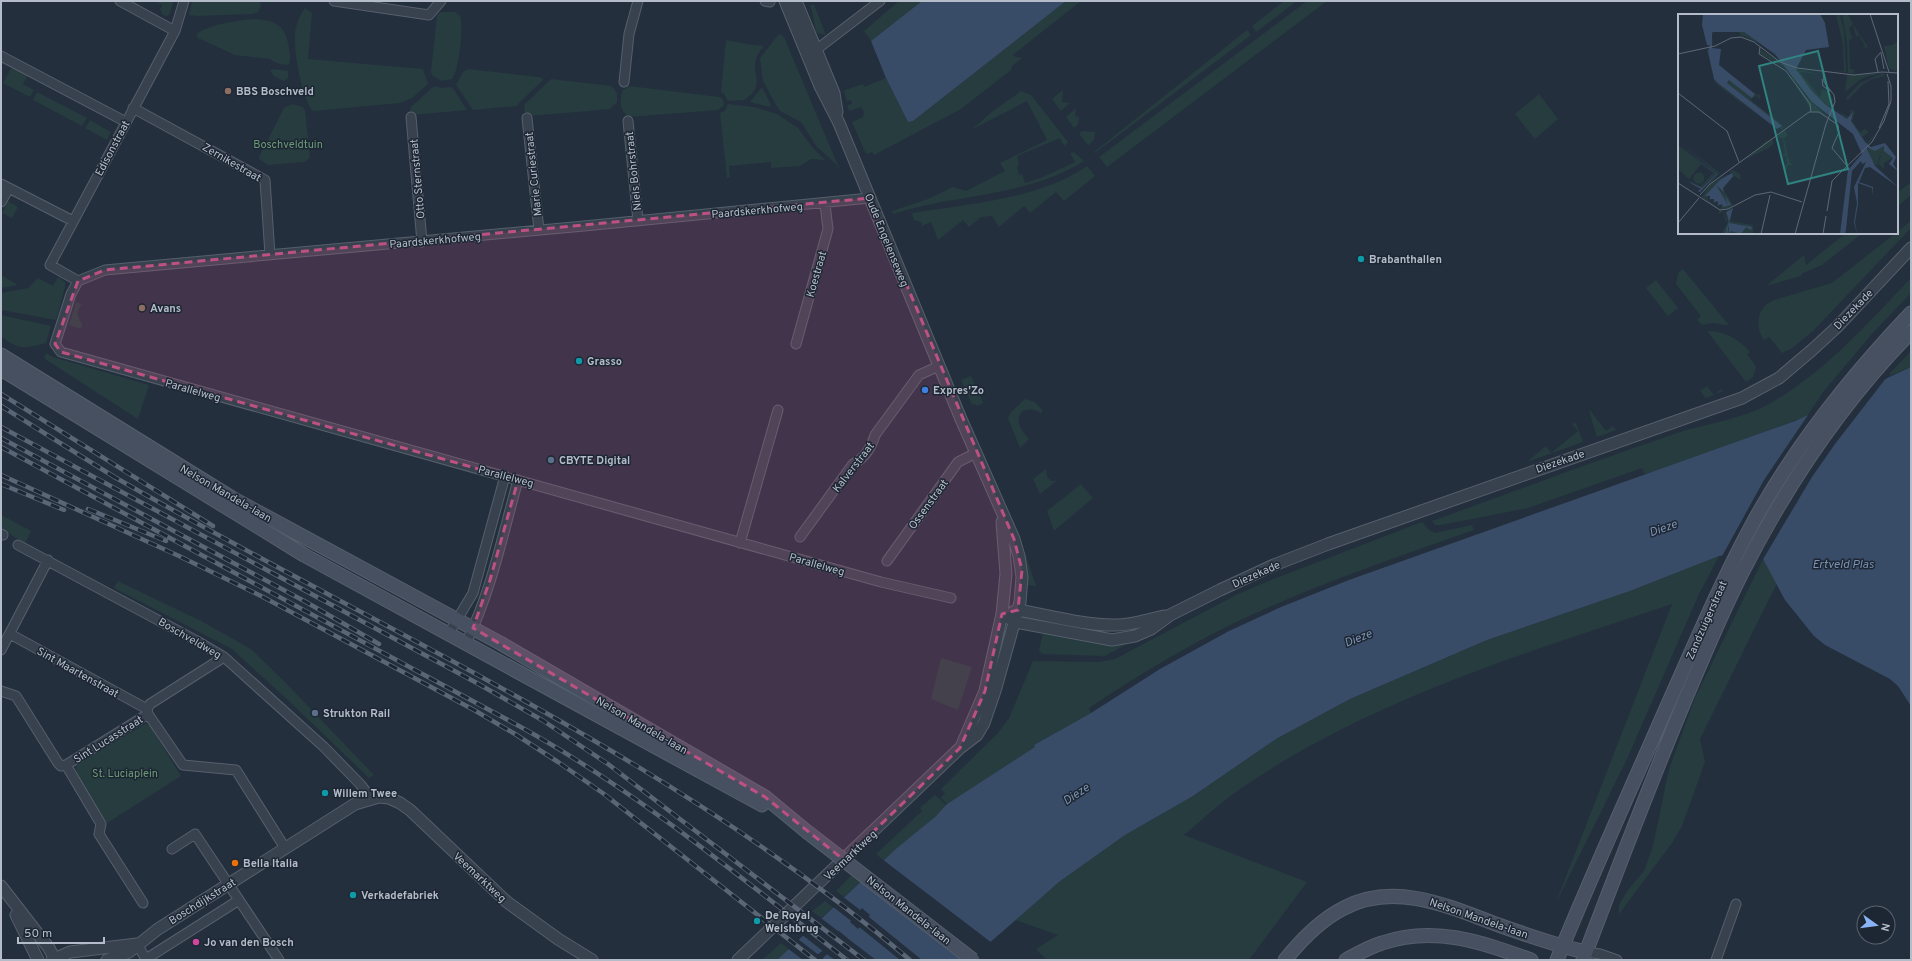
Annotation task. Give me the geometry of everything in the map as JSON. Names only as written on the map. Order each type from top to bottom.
[{"type":"main road","name":"Zandzuigerstraat","points":[[1557,960],[1629,792],[1727,573],[1777,483],[1800,447],[1837,397],[1887,338],[1911,313]]},
{"type":"main road","name":"Zandzuigerstraat","points":[[1582,957],[1651,780],[1743,570],[1794,482],[1817,446],[1865,385],[1911,332]]},
{"type":"main road","name":"Nelson Mandela-laan","points":[[1,355],[232,498],[473,628],[765,797],[806,831],[973,960]]},
{"type":"main road","name":"Nelson Mandela-laan","points":[[1,369],[304,555],[772,810],[806,831]]},
{"type":"main road","name":"Nelson Mandela-laan","points":[[1285,960],[1315,927],[1344,908],[1373,898],[1396,896],[1418,898],[1451,907],[1562,947],[1582,957]]},
{"type":"main road","name":"Nelson Mandela-laan","points":[[1346,960],[1381,943],[1415,936],[1435,935],[1463,938],[1531,960]]},
{"type":"street","points":[[120,1],[176,31]]},
{"type":"street","name":"Edisonstraat","points":[[78,281],[50,265],[133,108],[176,31],[184,1]]},
{"type":"street","points":[[334,1],[428,14],[441,1]]},
{"type":"street","points":[[624,82],[629,34],[638,1]]},
{"type":"street","points":[[785,1],[812,53]]},
{"type":"street","points":[[796,1],[812,53]]},
{"type":"street","points":[[812,53],[880,1]]},
{"type":"street","name":"Oude Engelenseweg","points":[[812,53],[820,86],[839,123],[976,453],[1014,540],[1021,563],[1022,591],[1015,622]]},
{"type":"street","points":[[1,56],[126,122]]},
{"type":"street","name":"Zernikestraat","points":[[133,108],[265,180],[270,255]]},
{"type":"street","name":"Otto Sternstraat","points":[[411,117],[422,242]]},
{"type":"street","name":"Marie Curiestraat","points":[[527,118],[539,230]]},
{"type":"street","name":"Niels Bohrstraat","points":[[628,120],[638,221]]},
{"type":"street","points":[[1,202],[5,186],[73,221]]},
{"type":"street","name":"Paardskerkhofweg","points":[[78,281],[105,270],[422,242],[825,204],[870,198]]},
{"type":"street","name":"Koestraat","points":[[796,344],[828,229],[825,204]]},
{"type":"street","name":"Diezekade","points":[[1002,614],[1015,622],[1112,640],[1135,636],[1151,629],[1170,615],[1274,565],[1328,544],[1742,398],[1779,378],[1812,350],[1837,327],[1911,248]]},
{"type":"street","name":"Parallelweg","points":[[78,281],[71,294],[55,344],[61,352],[890,584],[951,598]]},
{"type":"street","name":"Kalverstraat","points":[[800,537],[853,464],[860,460],[873,443],[875,435],[919,376],[940,366]]},
{"type":"street","points":[[740,542],[778,410]]},
{"type":"street","name":"Ossenstraat","points":[[887,561],[958,462],[976,453]]},
{"type":"street","points":[[449,633],[473,593],[479,576],[505,476]]},
{"type":"street","points":[[466,643],[473,628],[490,580],[518,480]]},
{"type":"street","name":"Oude Engelenseweg","points":[[1000,509],[1006,574],[1002,614]]},
{"type":"street","name":"Boschveldweg","points":[[18,545],[224,657],[324,747],[360,784],[371,798]]},
{"type":"street","points":[[1,650],[48,560]]},
{"type":"street","name":"Diezekade","points":[[1002,614],[1018,610],[1115,626],[1170,615]]},
{"type":"street","name":"Veemarktweg","points":[[960,748],[985,691],[1002,614]]},
{"type":"street","name":"Veemarktweg","points":[[738,960],[960,748],[975,738],[984,723],[1015,622]]},
{"type":"street","name":"Sint Maartenstraat","points":[[10,634],[148,712]]},
{"type":"street","name":"Sint Lucasstraat","points":[[66,765],[148,712],[150,704],[224,657]]},
{"type":"street","points":[[1,692],[16,696],[58,763],[62,766],[66,765],[101,824],[99,834],[143,903]]},
{"type":"street","points":[[148,712],[183,765],[236,770],[285,848]]},
{"type":"street","name":"Veemarktweg","points":[[371,798],[389,798],[410,810],[507,902],[558,939],[592,960]]},
{"type":"street","name":"Boschdijkstraat","points":[[107,960],[129,952],[138,944],[228,884],[355,804],[371,798]]},
{"type":"street","points":[[172,849],[195,834],[280,960]]},
{"type":"street","points":[[2,887],[54,959]]},
{"type":"street","points":[[2,887],[38,960]]},
{"type":"street","name":"Boschdijkstraat","points":[[138,944],[146,959],[240,900]]},
{"type":"street","points":[[1716,960],[1736,904]]},
{"type":"street","name":"Boschdijkstraat","points":[[54,959],[70,952],[138,944]]},
{"type":"street","points":[[1582,957],[1600,954],[1617,960]]},
{"type":"highlighted area","points":[[870,198],[1014,539],[1022,570],[1018,610],[1002,614],[985,691],[960,748],[844,860],[765,797],[473,628],[490,580],[518,480],[61,352],[55,344],[78,281],[105,270]]},
{"type":"green space","points":[[155,1],[174,1],[169,15],[166,16],[161,14],[162,12],[160,10],[162,5]]},
{"type":"green space","points":[[192,1],[260,2],[261,6],[258,12],[252,14],[197,16],[189,15]]},
{"type":"green space","points":[[899,1],[922,1],[871,41],[864,31]]},
{"type":"green space","points":[[1066,1],[1081,1],[1013,55],[1022,58],[1012,66],[1011,70],[961,109],[874,155],[872,152],[868,154],[865,152],[852,122],[863,117],[864,112],[861,107],[849,111],[847,106],[852,104],[851,100],[847,101],[844,92],[845,90],[863,84],[864,87],[886,78],[908,122],[913,121]]},
{"type":"green space","points":[[1284,1],[1297,1],[1256,32],[1252,26]]},
{"type":"green space","points":[[1307,1],[1327,1],[1107,167],[1099,157]]},
{"type":"green space","points":[[810,5],[814,5],[826,35],[817,33]]},
{"type":"green space","points":[[305,8],[312,13],[308,59],[423,69],[428,84],[412,98],[400,103],[313,111],[305,96],[302,86],[295,50],[298,20]]},
{"type":"green space","points":[[441,12],[455,12],[460,16],[461,39],[459,58],[455,74],[452,79],[441,81],[433,76],[431,72],[437,15]]},
{"type":"green space","points":[[252,19],[273,22],[282,29],[287,40],[290,56],[289,64],[280,64],[270,59],[235,55],[198,38],[196,35],[207,28]]},
{"type":"green space","points":[[1247,30],[1251,35],[1095,153],[1094,152]]},
{"type":"green space","points":[[779,34],[784,37],[841,173],[836,164],[817,147],[801,122],[780,111],[763,81],[760,58]]},
{"type":"green space","points":[[726,40],[764,46],[756,59],[755,70],[757,85],[751,95],[744,100],[728,101],[721,92]]},
{"type":"green space","points":[[12,67],[28,75],[23,84],[34,90],[30,97],[3,83]]},
{"type":"green space","points":[[273,69],[288,71],[288,78],[284,81],[274,76],[270,71]]},
{"type":"green space","points":[[468,69],[538,77],[542,78],[543,80],[516,106],[473,110],[456,85],[463,72]]},
{"type":"green space","points":[[551,79],[612,86],[617,93],[617,102],[610,109],[530,116],[525,114],[524,105]]},
{"type":"green space","points":[[434,86],[442,88],[452,87],[467,110],[412,115],[410,112],[411,107]]},
{"type":"green space","points":[[629,86],[719,97],[723,99],[724,105],[718,110],[629,117],[623,112],[621,102],[622,91]]},
{"type":"green space","points":[[762,87],[771,105],[770,107],[750,102]]},
{"type":"green space","points":[[1063,90],[1062,102],[1070,103],[1061,111],[1052,99]]},
{"type":"green space","points":[[1021,91],[1031,95],[1068,142],[1064,146],[1060,138],[1017,156],[1019,175],[1022,174],[1025,183],[1043,177],[1075,162],[1070,153],[1074,152],[1084,161],[1062,173],[1039,182],[991,194],[917,207],[893,214],[892,211],[928,199],[953,187],[966,191],[1005,171],[1000,163],[1047,140],[1027,101],[971,130],[993,111]]},
{"type":"green space","points":[[37,92],[87,118],[82,126],[33,100]]},
{"type":"green space","points":[[1539,94],[1558,119],[1535,139],[1515,114]]},
{"type":"green space","name":"Boschveldtuin","points":[[292,104],[303,107],[305,110],[310,157],[305,162],[268,165],[259,159],[260,155],[284,108]]},
{"type":"green space","points":[[728,104],[754,107],[777,114],[798,128],[813,148],[825,160],[811,159],[800,166],[771,168],[771,162],[729,166],[730,177],[727,178],[720,113],[725,111]]},
{"type":"green space","points":[[1076,108],[1075,116],[1079,117],[1078,125],[1074,128],[1066,117]]},
{"type":"green space","points":[[90,120],[111,132],[107,140],[85,128]]},
{"type":"green space","points":[[1082,131],[1095,132],[1094,140],[1088,145],[1079,134]]},
{"type":"green space","points":[[1087,166],[1095,176],[1064,201],[1056,192],[1030,213],[1024,206],[999,227],[992,216],[981,217],[969,227],[963,220],[938,240],[931,222],[922,226],[921,222],[914,220],[912,213],[980,203],[1026,193],[1048,186]]},
{"type":"green space","points":[[1911,182],[1911,195],[1898,206],[1898,192]]},
{"type":"green space","points":[[8,201],[18,207],[12,218],[2,213]]},
{"type":"green space","points":[[1911,221],[1911,228],[1813,331],[1791,349],[1782,353],[1769,337],[1764,340],[1758,323],[1761,312],[1768,303],[1832,283],[1894,234],[1898,234],[1898,231]]},
{"type":"green space","points":[[1845,234],[1862,234],[1822,265],[1801,274],[1801,276],[1766,286],[1804,255],[1806,265]]},
{"type":"green space","points":[[1683,269],[1728,324],[1727,325],[1712,323],[1702,325],[1697,320],[1701,316],[1676,284],[1678,273]]},
{"type":"green space","points":[[1,275],[18,285],[1,288]]},
{"type":"green space","points":[[58,277],[65,282],[65,287],[56,320],[1,310],[1,293],[28,288],[38,278],[53,286]]},
{"type":"green space","points":[[1911,278],[1911,293],[1871,335],[1824,391],[1807,416],[1668,467],[1645,474],[1642,468],[1528,508],[1441,525],[1435,525],[1432,521],[1680,432],[1737,417],[1769,404],[1789,392],[1827,362],[1862,329]]},
{"type":"green space","points":[[1656,280],[1678,308],[1668,316],[1646,288]]},
{"type":"green space","points":[[76,302],[82,304],[78,309],[78,316],[82,324],[81,329],[69,325]]},
{"type":"green space","points":[[1,315],[51,326],[46,343],[22,347],[1,337]]},
{"type":"green space","points":[[1707,331],[1726,334],[1746,347],[1750,352],[1747,354],[1756,367],[1753,377],[1746,382]]},
{"type":"green space","points":[[1911,351],[1911,367],[1889,376],[1890,373]]},
{"type":"green space","points":[[46,353],[53,357],[149,385],[138,419],[48,361],[44,358]]},
{"type":"green space","points":[[971,376],[983,403],[977,406],[975,404],[972,405],[961,380]]},
{"type":"green space","points":[[1707,386],[1714,395],[1706,398],[1700,391]]},
{"type":"green space","points":[[1721,389],[1723,391],[1715,394]]},
{"type":"green space","points":[[1025,399],[1035,402],[1043,411],[1041,413],[1033,410],[1026,410],[1020,414],[1020,425],[1029,439],[1020,448],[1008,418],[1011,412]]},
{"type":"green space","points":[[1590,410],[1606,431],[1613,426],[1616,430],[1597,437],[1589,411]]},
{"type":"green space","points":[[1576,423],[1583,442],[1527,462],[1546,446],[1551,453],[1578,431],[1572,424]]},
{"type":"green space","points":[[1046,469],[1047,476],[1050,480],[1058,480],[1040,494],[1033,479]]},
{"type":"green space","points":[[1081,484],[1093,498],[1054,531],[1047,511]]},
{"type":"green space","points":[[1,515],[31,531],[25,543],[1,529]]},
{"type":"green space","points":[[1422,522],[1429,530],[1435,533],[1472,525],[1474,530],[1320,586],[1260,611],[1212,634],[1158,664],[1123,686],[1089,708],[1091,713],[1034,745],[1036,747],[947,804],[941,798],[945,793],[941,789],[998,733],[1009,718],[1033,661],[1099,662],[1115,659],[1238,594]]},
{"type":"green space","points":[[1024,555],[1026,555],[1036,586],[1028,585]]},
{"type":"green space","points":[[1719,556],[1699,594],[1627,759],[1555,905],[1672,604],[1506,660],[1397,703],[1344,728],[1292,756],[1243,787],[1213,810],[1184,835],[1307,882],[1249,960],[1047,960],[1036,949],[1058,935],[1015,920],[1059,882],[1125,835],[1193,796],[1276,739],[1350,699],[1487,640],[1630,591]]},
{"type":"green space","points":[[1763,559],[1777,583],[1700,739],[1705,762],[1682,826],[1672,843],[1619,914],[1619,905],[1627,891],[1644,871],[1653,846],[1669,769],[1695,698]]},
{"type":"green space","points":[[118,581],[201,621],[251,649],[284,681],[374,775],[369,778],[232,649],[114,588]]},
{"type":"green space","points":[[1043,632],[1129,643],[1105,656],[1043,654],[1039,651]]},
{"type":"green space","points":[[941,658],[972,667],[958,710],[931,699]]},
{"type":"green space","name":"St. Luciaplein","points":[[145,724],[149,725],[152,729],[181,776],[107,823],[77,775],[76,767],[79,763]]},
{"type":"green space","points":[[935,795],[946,805],[935,817],[884,861],[876,854],[922,811],[920,808]]},
{"type":"green space","points":[[852,875],[861,881],[844,897],[836,891]]},
{"type":"green space","points":[[825,901],[833,907],[821,918],[812,911]]},
{"type":"green space","points":[[781,943],[789,949],[777,960],[762,960]]},
{"type":"water","points":[[922,1],[1066,1],[913,121],[908,122],[886,78],[871,41]]},
{"type":"water","points":[[1911,367],[1911,706],[1898,686],[1890,679],[1825,645],[1814,636],[1785,600],[1763,559],[1751,551],[1719,556],[1630,591],[1487,640],[1350,699],[1276,739],[1193,796],[1125,835],[1059,882],[987,945],[973,960],[824,960],[823,958],[829,952],[831,954],[847,938],[839,931],[823,947],[825,949],[810,960],[777,960],[897,848],[935,817],[947,804],[1035,747],[1034,745],[1091,713],[1160,669],[1229,631],[1281,607],[1349,580],[1795,421]],"holes":[[[862,908],[870,915],[858,929],[850,922]]]},
{"type":"pier","points":[[1890,373],[1835,444],[1812,477],[1762,561],[1750,553],[1721,558],[1764,480],[1810,412]]},
{"type":"pier","points":[[882,859],[992,943],[976,960],[961,960],[859,880]]},
{"type":"pier","points":[[842,896],[862,911],[852,922],[832,906]]},
{"type":"pier","points":[[867,915],[922,960],[900,960],[858,926]]},
{"type":"pier","points":[[820,917],[876,960],[835,960],[825,953],[828,950],[831,951],[844,938],[839,934],[826,947],[824,952],[801,934]]},
{"type":"pier","points":[[797,938],[820,956],[817,956],[813,960],[803,960],[787,948]]},
{"type":"railway","points":[[1,394],[213,526]]},
{"type":"railway","points":[[1,406],[116,478]]},
{"type":"railway","points":[[1,427],[475,682],[542,720],[608,764],[864,960]]},
{"type":"railway","points":[[1,438],[306,602],[379,644]]},
{"type":"railway","points":[[1,447],[563,751],[605,778],[688,837],[847,960]]},
{"type":"railway","points":[[1,475],[179,556],[263,597],[474,710],[515,734],[604,794],[815,960]]},
{"type":"railway","points":[[111,475],[419,643],[623,758],[722,820],[818,887],[910,960]]},
{"type":"railway","points":[[1,484],[64,510]]},
{"type":"railway","points":[[88,509],[166,541]]},
{"type":"place","name":"BBS Boschveld","points":[[228,91]]},
{"type":"place","name":"Brabanthallen","points":[[1361,259]]},
{"type":"place","name":"Avans","points":[[142,308]]},
{"type":"place","name":"Grasso","points":[[579,361]]},
{"type":"place","name":"Expres'Zo","points":[[925,390]]},
{"type":"place","name":"CBYTE Digital","points":[[551,460]]},
{"type":"place","name":"Strukton Rail","points":[[315,713]]},
{"type":"place","name":"Willem Twee","points":[[325,793]]},
{"type":"place","name":"Bella Italia","points":[[235,863]]},
{"type":"place","name":"Verkadefabriek","points":[[353,895]]},
{"type":"place","name":"De Royal Welshbrug","points":[[757,921]]},
{"type":"place","name":"Jo van den Bosch","points":[[196,942]]},
{"type":"water label","name":"Dieze","points":[[1663,528]]},
{"type":"water label","name":"Ertveld Plas","points":[[1843,564]]},
{"type":"water label","name":"Dieze","points":[[1358,638]]},
{"type":"water label","name":"Dieze","points":[[1076,794]]}]
